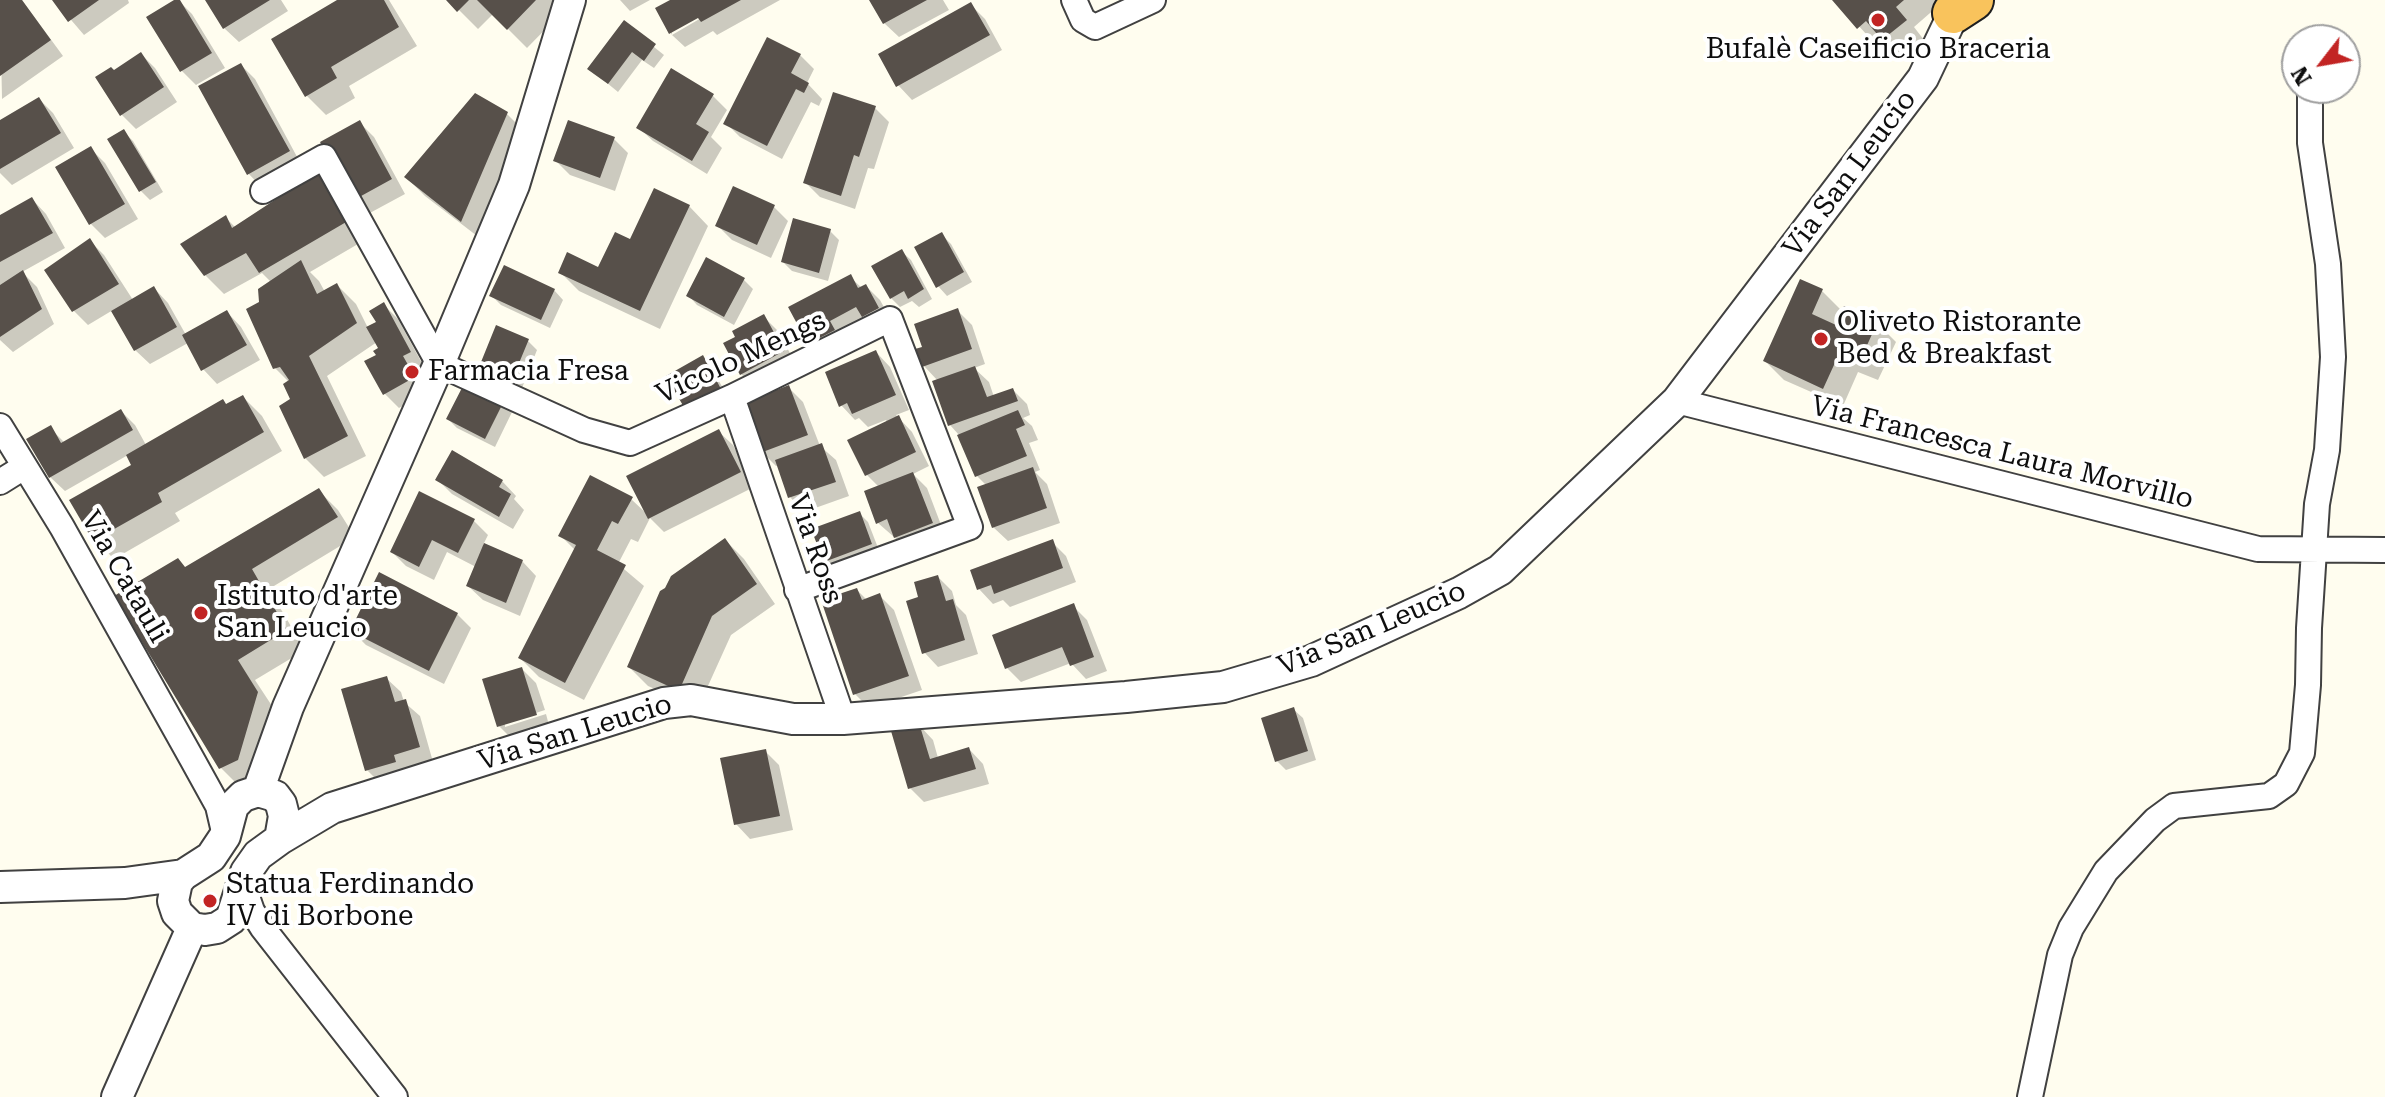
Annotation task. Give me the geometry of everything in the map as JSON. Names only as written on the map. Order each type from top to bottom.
[{"type":"street","points":[[261,797],[288,707],[514,185],[570,0]]},
{"type":"street","points":[[1074,0],[1083,20],[1095,27],[1153,0]]},
{"type":"street","name":"Via San Leucio","points":[[231,919],[239,901],[242,882],[258,855],[332,808],[664,703],[691,700],[793,719],[843,719],[1223,687],[1311,661],[1459,593],[1500,570],[1677,401],[1923,78],[1962,4]]},
{"type":"street","points":[[2030,1097],[2060,955],[2077,918],[2106,871],[2155,820],[2174,806],[2269,796],[2286,784],[2302,753],[2317,504],[2327,450],[2333,357],[2328,264],[2310,143],[2310,104]]},
{"type":"street","points":[[263,191],[324,157],[439,364]]},
{"type":"street","name":"Vicolo Mengs","points":[[439,364],[584,430],[630,443],[890,319],[970,527],[797,590]]},
{"type":"street","name":"Via Ross","points":[[732,397],[843,719]]},
{"type":"street","name":"Via Francesca Laura Morvillo","points":[[1677,401],[2258,549],[2314,549]]},
{"type":"street","name":"Via Catauli","points":[[0,426],[62,527],[218,806],[225,836]]},
{"type":"street","points":[[0,482],[24,467]]},
{"type":"street","points":[[2314,549],[2385,550]]},
{"type":"street","name":"Via Catauli","points":[[192,759],[223,789],[261,797]]},
{"type":"street","points":[[0,887],[125,883],[183,875],[211,857],[225,836],[233,806],[261,797]]},
{"type":"street","points":[[261,797],[284,816],[280,839]]},
{"type":"street","name":"Via San Leucio","points":[[261,797],[332,808]]},
{"type":"street","points":[[117,1097],[184,921],[173,901],[173,892],[183,875]]},
{"type":"street","points":[[242,882],[252,911],[273,941],[395,1097]]},
{"type":"street","points":[[125,883],[184,921],[205,930],[217,928],[231,919],[245,923],[273,941]]},
{"type":"building","points":[[0,0],[22,0],[51,40],[0,76]]},
{"type":"building","points":[[52,0],[99,0],[68,22]]},
{"type":"building","points":[[174,0],[180,0],[212,53],[180,72],[146,17]]},
{"type":"building","points":[[205,0],[270,0],[223,29]]},
{"type":"building","points":[[337,0],[384,0],[399,27],[331,67],[337,78],[305,97],[271,39]]},
{"type":"building","points":[[446,0],[469,0],[457,12]]},
{"type":"building","points":[[477,0],[536,0],[507,30]]},
{"type":"building","points":[[670,0],[741,0],[701,22],[698,18],[669,34],[655,8]]},
{"type":"building","points":[[869,0],[927,0],[883,24]]},
{"type":"building","name":"Bufalè Caseificio Braceria","points":[[1832,0],[1904,0],[1896,7],[1907,20],[1882,40],[1866,21],[1857,29]]},
{"type":"building","points":[[971,2],[990,35],[896,87],[878,54]]},
{"type":"building","points":[[624,20],[656,44],[644,61],[632,52],[608,84],[587,69]]},
{"type":"building","points":[[767,37],[801,54],[791,73],[809,83],[804,93],[796,89],[767,146],[723,124]]},
{"type":"building","points":[[141,52],[164,87],[120,116],[95,77],[111,67],[114,70]]},
{"type":"building","points":[[241,63],[290,151],[247,175],[198,86]]},
{"type":"building","points":[[671,68],[714,94],[696,124],[709,132],[692,161],[636,128]]},
{"type":"building","points":[[833,92],[876,106],[859,157],[854,155],[841,196],[803,183]]},
{"type":"building","points":[[475,93],[508,112],[461,222],[404,177]]},
{"type":"building","points":[[39,97],[61,133],[0,169],[0,120]]},
{"type":"building","points":[[360,120],[392,179],[352,201],[320,142]]},
{"type":"building","points":[[568,120],[615,137],[600,178],[553,161]]},
{"type":"building","points":[[124,129],[156,182],[139,192],[107,139]]},
{"type":"building","points":[[91,146],[125,204],[89,225],[55,167]]},
{"type":"building","points":[[322,169],[353,218],[259,273],[246,253],[204,276],[180,244],[226,215],[232,228]]},
{"type":"building","points":[[733,186],[775,205],[757,245],[715,226]]},
{"type":"building","points":[[654,188],[690,205],[640,311],[558,273],[567,252],[598,267],[615,232],[630,239]]},
{"type":"building","points":[[32,197],[53,233],[0,262],[0,215]]},
{"type":"building","points":[[793,218],[831,229],[819,273],[781,262]]},
{"type":"building","points":[[942,232],[964,272],[936,288],[914,247]]},
{"type":"building","points":[[90,238],[119,284],[72,312],[44,270]]},
{"type":"building","points":[[902,249],[924,289],[908,299],[904,291],[890,299],[871,266]]},
{"type":"building","points":[[706,257],[745,278],[724,317],[686,296]]},
{"type":"building","points":[[301,260],[317,294],[337,283],[357,323],[309,356],[348,436],[304,459],[279,406],[290,399],[283,384],[289,380],[280,367],[273,369],[246,309],[259,302],[258,289]]},
{"type":"building","points":[[504,265],[555,289],[541,320],[489,296]]},
{"type":"building","points":[[23,270],[42,309],[0,337],[0,285]]},
{"type":"building","points":[[851,274],[858,288],[866,284],[879,308],[862,317],[856,307],[830,321],[835,330],[808,344],[788,307]]},
{"type":"building","name":"Oliveto Ristorante Bed & Breakfast","points":[[1800,279],[1823,289],[1812,314],[1836,325],[1844,306],[1878,321],[1859,363],[1839,354],[1823,389],[1763,361]]},
{"type":"building","points":[[154,286],[177,327],[134,351],[111,311]]},
{"type":"building","points":[[384,302],[411,352],[403,356],[415,377],[383,395],[364,361],[376,355],[373,351],[378,348],[366,327],[376,322],[369,311]]},
{"type":"building","points":[[958,308],[972,349],[922,367],[915,349],[922,347],[914,324]]},
{"type":"building","points":[[227,310],[247,345],[201,371],[182,335]]},
{"type":"building","points":[[764,314],[784,351],[740,375],[723,343],[735,337],[732,331]]},
{"type":"building","points":[[496,325],[529,339],[512,380],[479,367]]},
{"type":"building","points":[[876,350],[896,395],[852,414],[847,403],[839,407],[825,372]]},
{"type":"building","points":[[703,355],[721,389],[685,409],[666,376]]},
{"type":"building","points":[[975,366],[987,397],[1013,388],[1018,401],[948,426],[932,381]]},
{"type":"building","points":[[466,380],[505,399],[485,439],[446,419]]},
{"type":"building","points":[[789,385],[808,435],[760,453],[741,404]]},
{"type":"building","points":[[243,395],[264,432],[158,493],[162,502],[93,541],[69,500],[131,465],[126,455],[223,399],[226,404]]},
{"type":"building","points":[[121,409],[133,430],[49,478],[26,439],[51,425],[61,443]]},
{"type":"building","points":[[1018,410],[1025,425],[1016,429],[1027,456],[975,477],[957,435]]},
{"type":"building","points":[[899,415],[916,452],[865,476],[847,440]]},
{"type":"building","points":[[719,429],[741,472],[648,519],[626,476]]},
{"type":"building","points":[[822,443],[836,482],[788,498],[775,460]]},
{"type":"building","points":[[452,450],[503,480],[499,487],[511,494],[499,517],[435,480]]},
{"type":"building","points":[[1033,467],[1047,508],[992,528],[977,487]]},
{"type":"building","points":[[913,472],[933,523],[894,538],[887,519],[876,524],[864,491]]},
{"type":"building","points":[[590,475],[633,497],[618,524],[612,521],[597,550],[626,565],[565,683],[518,658],[576,545],[558,536]]},
{"type":"building","name":"Istituto d'arte San Leucio","points":[[319,488],[338,517],[252,569],[287,630],[238,660],[258,692],[238,760],[219,769],[114,596],[178,558],[185,567]]},
{"type":"building","points":[[419,491],[475,519],[458,553],[432,540],[419,567],[390,552]]},
{"type":"building","points":[[860,511],[872,544],[824,562],[811,529]]},
{"type":"building","points":[[725,538],[757,584],[712,616],[679,691],[627,667],[660,591],[671,576]]},
{"type":"building","points":[[1053,539],[1063,568],[994,594],[991,585],[977,590],[970,570]]},
{"type":"building","points":[[484,543],[523,560],[506,603],[466,586]]},
{"type":"building","points":[[379,572],[458,613],[429,671],[350,631]]},
{"type":"building","points":[[938,575],[946,601],[953,599],[965,640],[922,654],[906,601],[918,597],[914,582]]},
{"type":"building","points":[[857,588],[862,600],[880,593],[909,676],[853,695],[821,600]]},
{"type":"building","points":[[1074,603],[1094,657],[1070,666],[1062,647],[1005,669],[992,635]]},
{"type":"building","points":[[522,667],[537,715],[497,727],[482,679]]},
{"type":"building","points":[[387,676],[395,702],[406,699],[420,747],[394,755],[396,762],[365,771],[341,689]]},
{"type":"building","points":[[1294,707],[1308,751],[1275,762],[1261,718]]},
{"type":"building","points":[[919,723],[930,759],[969,747],[976,769],[908,789],[891,731]]},
{"type":"building","points":[[766,749],[780,816],[734,825],[720,758]]},
{"type":"place","name":"Bufalè Caseificio Braceria","points":[[1878,20]]},
{"type":"place","name":"Oliveto Ristorante Bed & Breakfast","points":[[1821,339]]},
{"type":"place","name":"Farmacia Fresa","points":[[412,372]]},
{"type":"place","name":"Istituto d'arte San Leucio","points":[[201,613]]},
{"type":"place","name":"Statua Ferdinando IV di Borbone","points":[[210,901]]}]
